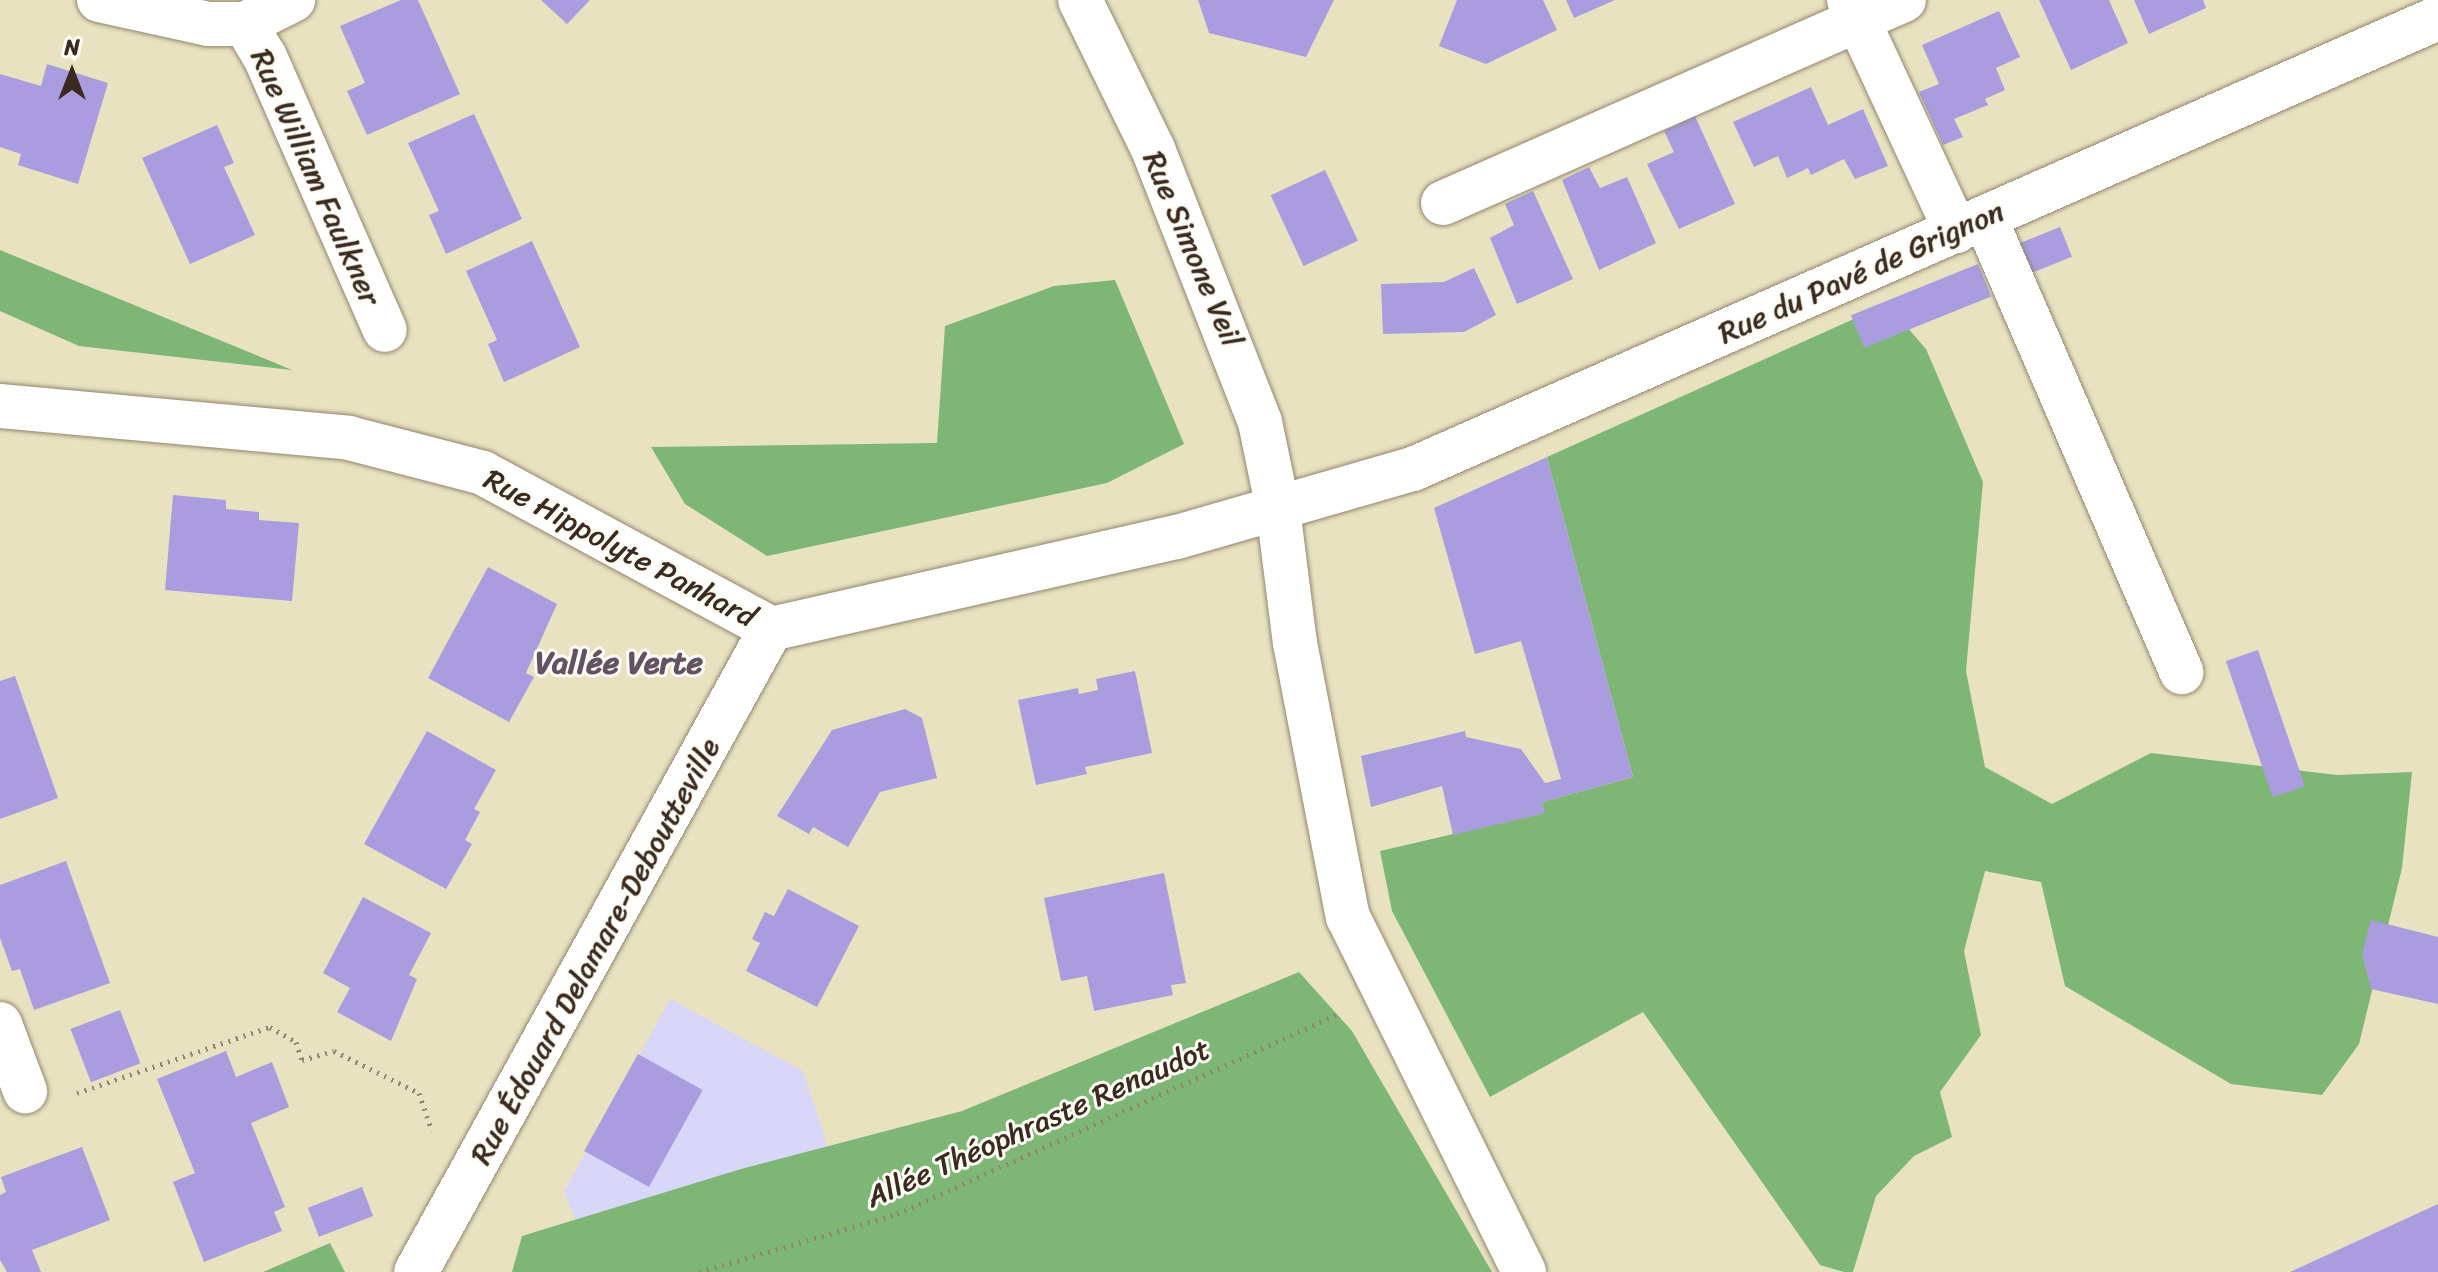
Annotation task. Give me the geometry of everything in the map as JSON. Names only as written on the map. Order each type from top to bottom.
[{"type":"street","name":"Rue William Faulkner","points":[[99,0],[167,18],[245,24],[293,0]]},
{"type":"street","name":"Rue Simone Veil","points":[[1080,0],[1153,149],[1247,378],[1278,509],[1295,643],[1348,917],[1524,1272]]},
{"type":"street","points":[[1443,203],[1853,10],[1904,0]]},
{"type":"street","points":[[1853,10],[1971,224],[2181,672]]},
{"type":"street","name":"Rue du Pavé de Grignon","points":[[1278,509],[1413,469],[2438,18]]},
{"type":"street","name":"Rue William Faulkner","points":[[245,24],[265,57],[385,330]]},
{"type":"street","name":"Rue Hippolyte Panhard","points":[[0,406],[349,438],[483,473],[771,629],[1278,509]]},
{"type":"street","name":"Rue Édouard Delamare-Deboutteville","points":[[416,1272],[771,629]]},
{"type":"street","points":[[0,1024],[25,1091]]},
{"type":"path","name":"Allée Théophraste Renaudot","points":[[699,1272],[897,1214],[1386,994]]},
{"type":"path","points":[[100,1086],[270,1027],[296,1042],[302,1060],[334,1051],[419,1093],[434,1138]]},
{"type":"shaded area","points":[[670,999],[803,1071],[838,1178],[591,1257],[564,1192]]},
{"type":"green space","points":[[0,250],[292,370],[79,346],[0,311]]},
{"type":"green space","points":[[1115,280],[1184,444],[1107,483],[767,556],[685,504],[651,447],[937,443],[945,326],[1054,286]]},
{"type":"green space","points":[[1887,304],[1926,349],[1983,482],[1966,671],[1985,767],[2052,804],[2151,753],[2337,775],[2412,772],[2402,868],[2359,1044],[2322,1095],[2231,1084],[2065,986],[2041,882],[1985,871],[1964,951],[1981,1035],[1940,1092],[1952,1137],[1914,1156],[1876,1196],[1853,1272],[1844,1272],[1820,1265],[1643,1012],[1490,1097],[1392,911],[1380,851],[1544,813],[1542,802],[1633,777],[1547,457]]},
{"type":"green space","points":[[1299,972],[1352,1031],[1492,1272],[512,1272],[522,1236],[741,1169],[962,1111]]},
{"type":"green space","points":[[330,1243],[345,1272],[263,1272]]},
{"type":"building","points":[[401,0],[418,0],[460,94],[367,135],[347,91],[365,83],[340,26]]},
{"type":"building","points":[[541,0],[590,0],[567,24]]},
{"type":"building","points":[[1198,0],[1334,0],[1306,57],[1209,33]]},
{"type":"building","points":[[1457,0],[1543,0],[1557,30],[1486,64],[1439,46]]},
{"type":"building","points":[[1566,0],[1615,0],[1574,18]]},
{"type":"building","points":[[2039,0],[2109,0],[2128,43],[2071,70]]},
{"type":"building","points":[[2134,0],[2203,0],[2206,8],[2149,34]]},
{"type":"building","points":[[1999,11],[2020,57],[1996,68],[2005,90],[1985,99],[1988,105],[1954,119],[1963,137],[1943,145],[1919,92],[1939,84],[1922,45]]},
{"type":"building","points":[[47,64],[108,83],[78,184],[18,165],[21,154],[0,147],[0,74],[41,86]]},
{"type":"building","points":[[1811,87],[1828,125],[1863,109],[1888,166],[1855,179],[1844,159],[1811,175],[1808,168],[1787,178],[1778,156],[1754,167],[1733,122]]},
{"type":"building","points":[[474,114],[522,219],[446,254],[429,215],[439,211],[408,143]]},
{"type":"building","points":[[1695,116],[1735,204],[1679,229],[1647,164],[1674,152],[1664,131]]},
{"type":"building","points":[[217,125],[234,163],[224,167],[255,235],[190,264],[142,158]]},
{"type":"building","points":[[1589,167],[1600,188],[1627,177],[1656,243],[1599,270],[1562,180]]},
{"type":"building","points":[[1325,170],[1358,241],[1304,266],[1271,195]]},
{"type":"building","points":[[1533,191],[1573,279],[1517,304],[1490,238],[1514,225],[1505,204]]},
{"type":"building","points":[[2060,227],[2072,257],[2030,274],[2018,244]]},
{"type":"building","points":[[532,241],[580,347],[504,382],[488,344],[497,340],[466,271]]},
{"type":"building","points":[[1978,264],[1991,296],[1864,348],[1851,315]]},
{"type":"building","points":[[1474,268],[1496,315],[1464,332],[1383,334],[1381,284],[1444,282]]},
{"type":"building","points":[[1547,457],[1633,777],[1542,802],[1545,813],[1453,835],[1442,786],[1371,807],[1361,756],[1465,731],[1466,737],[1521,749],[1545,783],[1561,779],[1521,641],[1475,654],[1434,508]]},
{"type":"building","points":[[173,495],[226,500],[226,509],[259,512],[259,520],[299,523],[292,601],[165,590]]},
{"type":"building","points":[[488,567],[557,604],[526,673],[534,677],[509,722],[428,678]]},
{"type":"building","points":[[2258,650],[2305,786],[2273,797],[2226,661]]},
{"type":"building","points":[[1135,671],[1152,753],[1085,767],[1087,774],[1036,785],[1018,700],[1078,688],[1079,694],[1098,690],[1096,679]]},
{"type":"building","points":[[15,676],[58,798],[0,819],[0,681]]},
{"type":"building","points":[[905,709],[922,718],[937,778],[880,792],[848,847],[813,827],[809,834],[777,816],[832,730]]},
{"type":"building","points":[[427,731],[496,770],[474,809],[480,812],[465,840],[472,844],[446,889],[364,844]]},
{"type":"building","points":[[66,861],[110,983],[34,1010],[20,969],[12,971],[0,938],[0,885]]},
{"type":"building","points":[[1164,873],[1186,983],[1171,985],[1173,995],[1094,1011],[1087,976],[1061,981],[1044,898]]},
{"type":"building","points":[[788,889],[859,926],[817,1007],[746,971],[760,943],[752,939],[765,912],[774,916]]},
{"type":"building","points":[[363,897],[431,933],[409,975],[417,979],[391,1041],[337,1012],[350,988],[323,973]]},
{"type":"building","points":[[2371,920],[2438,937],[2438,1004],[2371,989],[2362,954]]},
{"type":"building","points":[[120,1010],[140,1063],[91,1082],[71,1029]]},
{"type":"building","points":[[226,1051],[236,1077],[272,1062],[289,1107],[251,1123],[285,1207],[274,1212],[282,1231],[204,1262],[173,1182],[195,1173],[157,1079]]},
{"type":"building","points":[[638,1054],[703,1090],[649,1187],[584,1151]]},
{"type":"building","points":[[82,1147],[110,1220],[32,1250],[41,1272],[7,1272],[0,1260],[0,1195],[6,1192],[1,1177]]},
{"type":"building","points":[[362,1187],[373,1216],[319,1237],[308,1208]]},
{"type":"building","points":[[2438,1204],[2438,1272],[2290,1272]]},
{"type":"district","name":"Vallée Verte","points":[[619,663]]}]
